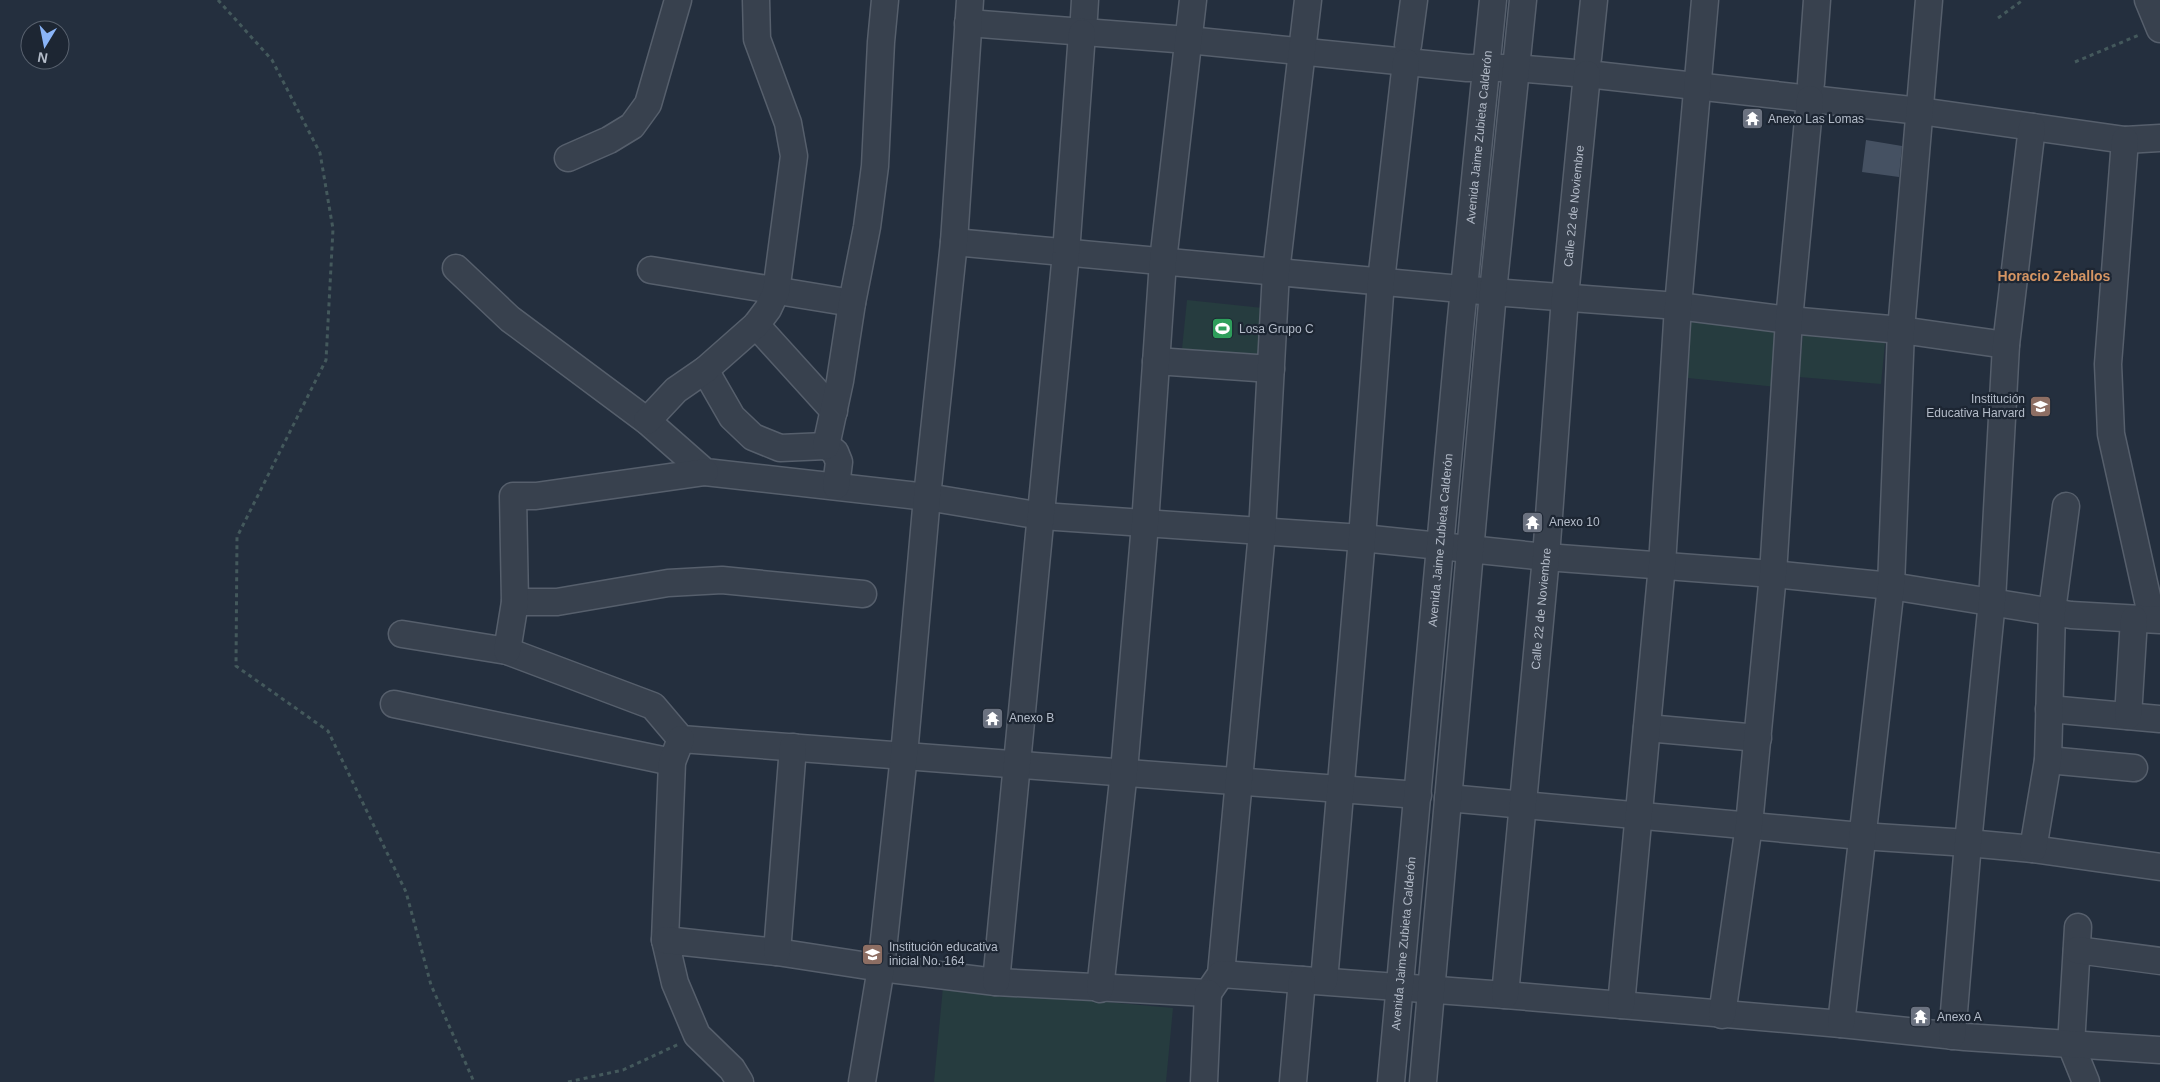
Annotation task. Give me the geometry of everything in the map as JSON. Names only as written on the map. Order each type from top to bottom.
[{"type":"street","points":[[568,158],[610,140],[632,126],[648,104],[678,0]]},
{"type":"street","points":[[647,421],[676,390],[705,370],[756,325],[768,309],[776,292],[794,156],[788,123],[757,39],[756,0]]},
{"type":"street","points":[[826,446],[834,412],[867,227],[875,166],[885,0]]},
{"type":"street","points":[[1100,989],[1124,771],[1145,524],[1163,262],[1193,0]]},
{"type":"street","points":[[1204,1082],[1239,781],[1262,532],[1276,272],[1308,0]]},
{"type":"street","points":[[1293,1082],[1313,980],[1340,789],[1362,538],[1381,281],[1414,0]]},
{"type":"street","name":"Avenida Jaime Zubieta Calderón","points":[[1391,1082],[1464,290],[1493,0]]},
{"type":"street","points":[[1423,1082],[1493,292],[1523,0]]},
{"type":"street","name":"Calle 22 de Noviembre","points":[[1505,995],[1546,557],[1564,297],[1594,0]]},
{"type":"street","points":[[1621,1005],[1662,565],[1678,306],[1705,0]]},
{"type":"street","points":[[1722,1015],[1749,825],[1758,738],[1773,574],[1789,320],[1818,0]]},
{"type":"street","points":[[1841,1024],[1891,586],[1901,330],[1929,0]]},
{"type":"street","points":[[2148,0],[2159,28]]},
{"type":"street","points":[[862,1082],[881,968],[904,755],[927,497],[954,242],[969,9],[1084,17],[1189,33],[1407,54],[1487,61],[1516,60],[1588,66],[1921,102],[2032,127],[2125,140],[2160,138]]},
{"type":"street","points":[[996,982],[1066,253],[1084,17]]},
{"type":"street","points":[[1952,1036],[1968,843],[1992,601],[2006,345],[2032,127]]},
{"type":"street","points":[[2125,140],[2108,364],[2111,434],[2149,620],[2128,716]]},
{"type":"street","points":[[954,242],[1464,290],[1678,306],[1789,320],[1901,330],[2006,345]]},
{"type":"street","points":[[456,268],[510,319],[647,421],[705,472]]},
{"type":"street","points":[[651,270],[852,303]]},
{"type":"street","points":[[756,325],[834,412]]},
{"type":"street","points":[[1156,361],[1271,369]]},
{"type":"street","points":[[705,370],[732,417],[753,438],[780,448],[826,446],[835,452],[839,462],[836,486]]},
{"type":"street","points":[[507,651],[515,602],[513,496],[536,496],[705,472],[927,497],[1042,516],[1362,538],[1546,557],[1773,574],[1891,586],[2094,618],[2149,620]]},
{"type":"street","points":[[2034,849],[2048,760],[2052,611],[2066,506]]},
{"type":"street","points":[[515,602],[557,602],[668,583],[722,580],[863,594]]},
{"type":"street","points":[[402,634],[507,651],[653,706],[676,750],[665,940],[675,983],[697,1036],[732,1069],[740,1082]]},
{"type":"street","points":[[394,704],[676,750],[793,747],[1418,794]]},
{"type":"street","points":[[2049,708],[2160,719]]},
{"type":"street","points":[[1646,728],[1758,738]]},
{"type":"street","points":[[777,952],[793,747]]},
{"type":"street","points":[[2048,760],[2134,768]]},
{"type":"street","points":[[1448,798],[1861,836],[2034,849],[2160,867]]},
{"type":"street","points":[[2086,1082],[2071,1045],[2077,938],[2160,961]]},
{"type":"street","points":[[665,940],[777,952],[881,968],[996,982],[1100,989],[1313,980],[1841,1024],[1952,1036],[2160,1050]]},
{"type":"path","points":[[218,0],[272,60],[320,154],[332,229],[326,360],[237,538],[236,666],[328,731],[406,892],[431,984],[474,1082]]},
{"type":"path","points":[[1998,18],[2024,0]]},
{"type":"path","points":[[2075,62],[2159,28]]},
{"type":"path","points":[[568,1082],[623,1070],[697,1036]]},
{"type":"green space","name":"Losa Grupo C","points":[[1187,300],[1263,308],[1258,358],[1182,349]]},
{"type":"green space","points":[[1684,318],[1783,328],[1777,387],[1678,377]]},
{"type":"green space","points":[[1803,335],[1885,343],[1881,384],[1799,377]]},
{"type":"green space","points":[[943,987],[1173,1008],[1166,1082],[934,1082]]},
{"type":"building","points":[[1866,140],[1902,146],[1899,177],[1862,172]]},
{"type":"place","name":"Anexo Las Lomas","points":[[1752,119]]},
{"type":"place","name":"Losa Grupo C","points":[[1223,329]]},
{"type":"place","name":"Institución Educativa Harvard","points":[[2041,406]]},
{"type":"place","name":"Anexo 10","points":[[1533,522]]},
{"type":"place","name":"Anexo B","points":[[993,718]]},
{"type":"place","name":"Institución educativa inicial No. 164","points":[[873,954]]},
{"type":"place","name":"Anexo A","points":[[1921,1017]]},
{"type":"district","name":"Horacio Zeballos","points":[[2054,276]]}]
